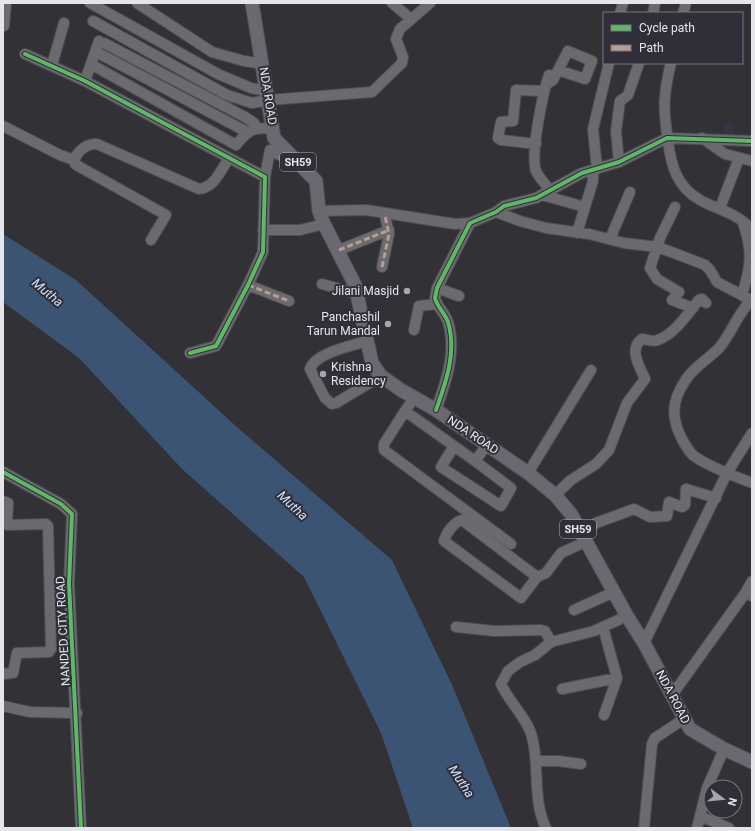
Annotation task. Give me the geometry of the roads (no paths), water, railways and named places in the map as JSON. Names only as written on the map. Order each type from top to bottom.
[{"type":"main road","name":"NDA ROAD","points":[[252,3],[274,138],[316,181],[319,211],[324,224],[353,279],[358,294],[372,363],[381,376],[414,398],[436,410],[528,473],[555,495],[571,514],[627,616],[644,643],[690,729],[724,749],[752,762]]},
{"type":"street","points":[[4,26],[6,3]]},
{"type":"street","points":[[90,3],[218,74],[268,95],[372,92],[402,63],[403,57],[396,39],[400,29],[430,3]]},
{"type":"street","points":[[137,3],[212,52],[244,61],[263,64]]},
{"type":"street","points":[[392,3],[411,19]]},
{"type":"street","points":[[93,21],[227,95],[252,104],[268,95]]},
{"type":"street","points":[[52,65],[64,23]]},
{"type":"street","points":[[85,81],[102,42],[245,116],[254,123],[252,130],[236,145],[96,68]]},
{"type":"street","points":[[26,54],[85,81],[265,177]]},
{"type":"street","points":[[100,54],[252,130],[273,128]]},
{"type":"street","points":[[578,233],[593,181],[595,169],[594,125],[610,64]]},
{"type":"street","points":[[619,162],[616,131],[620,101],[628,95],[639,64]]},
{"type":"street","points":[[671,64],[664,101],[667,138],[673,169],[680,181],[700,200],[720,208],[742,221],[752,230]]},
{"type":"street","points":[[533,144],[502,140],[498,138],[501,122],[513,121],[516,90],[541,89],[553,80],[558,70]]},
{"type":"street","points":[[548,75],[541,89],[533,144],[536,170],[547,193],[585,207]]},
{"type":"street","points":[[3,126],[60,155],[74,160],[75,164],[78,166],[166,215],[151,240]]},
{"type":"street","points":[[319,211],[366,210],[454,224],[470,223],[496,212],[504,206],[536,198],[582,173],[619,162],[667,138],[702,138],[752,141]]},
{"type":"street","points":[[702,138],[725,154],[752,161]]},
{"type":"street","points":[[74,160],[87,146],[97,144],[199,189],[206,188],[212,183],[228,158]]},
{"type":"street","points":[[190,353],[216,346],[248,285],[263,252],[265,177],[270,150],[301,166]]},
{"type":"street","points":[[720,208],[739,158]]},
{"type":"street","points":[[610,239],[630,192]]},
{"type":"street","points":[[675,207],[650,268],[657,279],[679,292],[672,300],[693,308]]},
{"type":"street","points":[[496,212],[520,221],[546,228],[657,248],[705,265],[710,270],[717,282],[748,298]]},
{"type":"street","points":[[382,267],[388,248],[388,230],[385,216]]},
{"type":"street","points":[[742,221],[748,239],[751,263],[748,298],[719,347],[688,377],[675,402],[674,419],[676,428],[688,449],[694,456],[727,473],[752,483]]},
{"type":"street","points":[[436,410],[447,379],[451,358],[448,322],[435,298],[437,288],[470,223]]},
{"type":"street","points":[[263,230],[300,230],[324,224]]},
{"type":"street","points":[[339,250],[388,230]]},
{"type":"street","points":[[322,284],[358,294]]},
{"type":"street","points":[[248,285],[289,301]]},
{"type":"street","points":[[437,288],[459,296]]},
{"type":"street","points":[[555,495],[570,480],[596,464],[609,450],[627,403],[645,379],[636,360],[637,343],[642,339],[656,341],[660,340],[672,331],[702,299],[706,303]]},
{"type":"street","points":[[414,330],[419,306],[437,304]]},
{"type":"street","points":[[367,336],[320,358],[311,365],[310,369],[325,398],[332,404],[381,376]]},
{"type":"street","points":[[528,473],[591,370]]},
{"type":"street","points":[[414,398],[384,444],[384,450],[511,544]]},
{"type":"street","points":[[405,411],[475,460],[511,488],[501,506],[441,467],[454,446]]},
{"type":"street","points":[[644,643],[727,473],[752,433]]},
{"type":"street","points":[[475,460],[487,445]]},
{"type":"street","name":"NANDED CITY ROAD","points":[[3,472],[60,504],[72,514],[69,587],[77,713],[81,828]]},
{"type":"street","points":[[537,577],[462,520],[456,523],[445,536],[444,541],[521,598],[537,577],[546,573],[561,553],[583,538],[596,523],[634,509],[650,517],[667,516],[669,502],[682,507],[685,504],[686,489],[716,498]]},
{"type":"street","points":[[3,501],[8,503],[7,525],[46,524],[48,526],[51,588],[51,650],[17,653],[12,673],[3,674]]},
{"type":"street","points":[[672,695],[749,594],[752,581]]},
{"type":"street","points":[[51,588],[69,587]]},
{"type":"street","points":[[574,610],[614,592]]},
{"type":"street","points":[[546,828],[539,804],[536,761],[532,734],[505,693],[501,684],[508,671],[520,662],[535,655],[551,642],[603,627],[627,616]]},
{"type":"street","points":[[456,627],[494,631],[541,630],[546,631],[551,642]]},
{"type":"street","points":[[603,627],[617,678],[604,715]]},
{"type":"street","points":[[562,689],[617,678]]},
{"type":"street","points":[[3,706],[30,712],[77,713]]},
{"type":"street","points":[[644,828],[652,744],[655,738],[684,718]]},
{"type":"street","points":[[697,828],[707,788],[724,749]]},
{"type":"street","points":[[536,761],[558,761],[581,764]]},
{"type":"street","points":[[700,816],[729,828]]},
{"type":"water","name":"Mutha","points":[[3,234],[76,280],[238,428],[392,560],[453,687],[511,828],[413,828],[381,733],[304,577],[182,469],[79,358],[3,302]]},
{"type":"place","name":"Jilani Masjid","points":[[407,291]]},
{"type":"place","name":"Panchashil Tarun Mandal","points":[[388,324]]},
{"type":"place","name":"Krishna Residency","points":[[323,374]]}]
